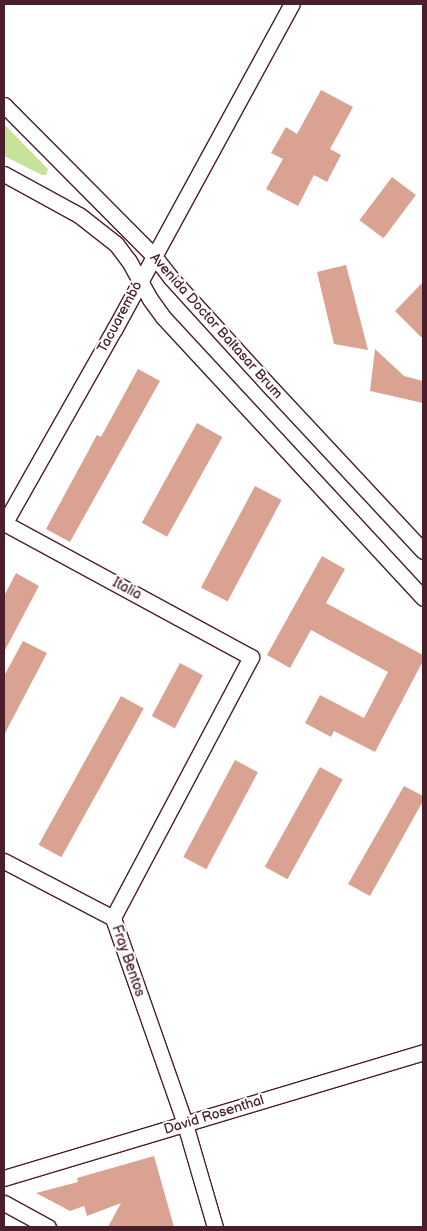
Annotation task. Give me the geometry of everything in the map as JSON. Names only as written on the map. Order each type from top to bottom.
[{"type":"street","name":"Tacuarembó","points":[[4,523],[115,328],[292,4]]},
{"type":"street","name":"Avenida Doctor Baltasar Brum","points":[[4,105],[154,256],[171,278],[273,390],[423,551]]},
{"type":"street","name":"Avenida Doctor Baltasar Brum","points":[[4,174],[52,198],[116,244],[129,261],[139,281],[163,317],[423,598]]},
{"type":"street","name":"Italia","points":[[4,523],[250,657]]},
{"type":"street","name":"Fray Bentos","points":[[215,1227],[184,1124],[113,918],[250,657]]},
{"type":"street","points":[[4,861],[113,918]]},
{"type":"street","name":"David Rosenthal","points":[[4,1178],[423,1052]]},
{"type":"street","points":[[4,1204],[48,1227]]},
{"type":"green space","points":[[4,124],[48,169],[46,175],[42,175],[4,156]]},
{"type":"building","points":[[321,90],[353,107],[330,149],[341,155],[327,182],[314,175],[298,206],[266,189],[283,159],[271,153],[286,127],[297,134]]},
{"type":"building","points":[[392,177],[416,195],[383,238],[360,220]]},
{"type":"building","points":[[346,265],[368,350],[334,344],[317,272]]},
{"type":"building","points":[[423,282],[423,339],[395,311]]},
{"type":"building","points":[[375,349],[404,376],[423,381],[423,403],[370,391]]},
{"type":"building","points":[[138,369],[160,381],[70,542],[46,529],[97,435],[101,437]]},
{"type":"building","points":[[197,423],[222,437],[167,537],[142,523]]},
{"type":"building","points":[[255,486],[281,500],[227,602],[201,588]]},
{"type":"building","points":[[322,556],[345,569],[326,603],[423,655],[423,661],[375,752],[334,731],[331,737],[305,723],[320,695],[364,718],[388,672],[311,630],[290,668],[267,655]]},
{"type":"building","points":[[16,573],[39,586],[4,652],[4,596]]},
{"type":"building","points":[[23,641],[47,653],[4,735],[4,676]]},
{"type":"building","points":[[180,663],[203,675],[175,728],[152,716]]},
{"type":"building","points":[[121,696],[144,709],[61,857],[39,845]]},
{"type":"building","points":[[235,760],[258,772],[206,869],[183,857]]},
{"type":"building","points":[[320,767],[343,780],[287,879],[265,867]]},
{"type":"building","points":[[404,786],[423,796],[423,801],[370,896],[348,884]]},
{"type":"building","points":[[154,1156],[174,1227],[108,1227],[121,1203],[87,1216],[84,1206],[70,1211],[36,1193],[78,1182],[77,1178]]}]
